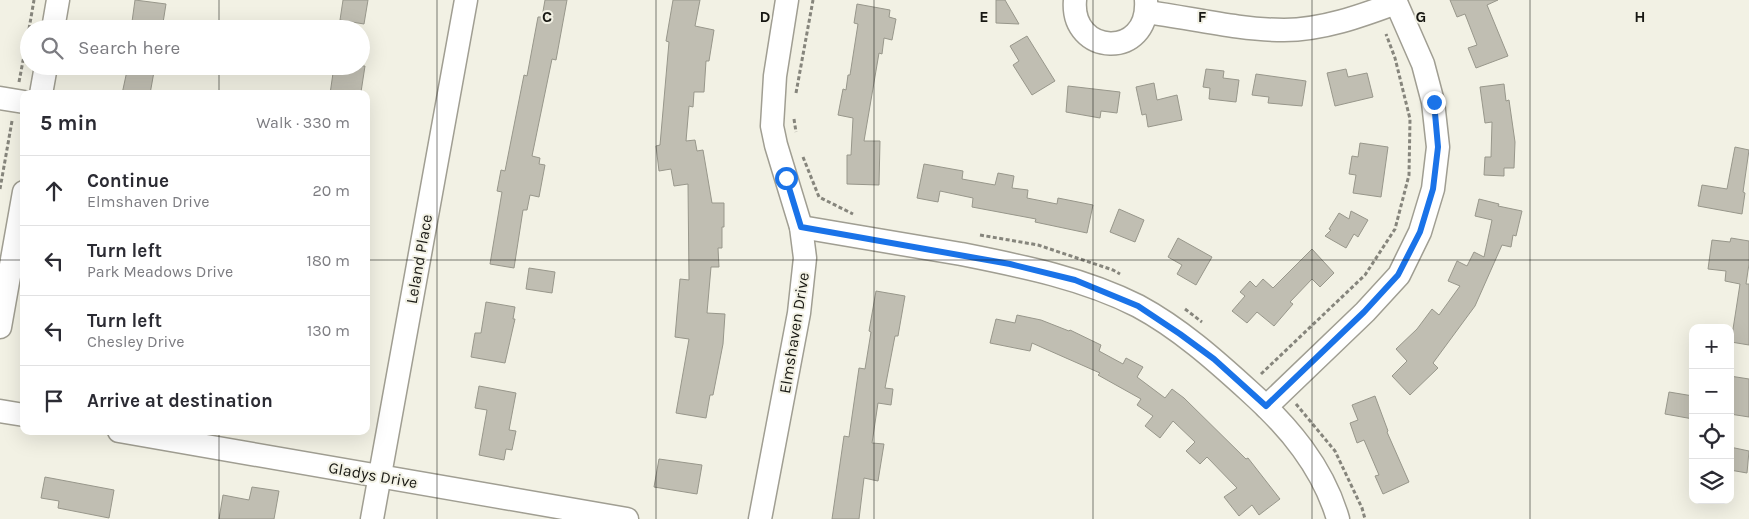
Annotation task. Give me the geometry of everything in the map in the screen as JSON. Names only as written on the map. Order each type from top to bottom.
[{"type":"street","points":[[55,20],[58,0]]},
{"type":"street","name":"Leland Place","points":[[372,519],[466,0]]},
{"type":"street","name":"Elmshaven Drive","points":[[760,519],[799,313],[806,258],[801,227],[772,126],[774,76],[787,0]]},
{"type":"street","points":[[1075,0],[1074,10],[1080,27],[1093,39],[1104,43],[1128,40],[1144,23],[1147,6],[1242,26],[1285,30],[1338,23],[1389,5],[1423,64],[1434,102],[1438,147],[1433,189],[1420,232],[1398,275],[1364,312],[1266,406]]},
{"type":"street","points":[[42,90],[44,75]]},
{"type":"street","points":[[0,98],[20,101]]},
{"type":"street","points":[[0,326],[20,214]]},
{"type":"street","points":[[801,227],[1010,264],[1075,280],[1138,306],[1214,359],[1266,406],[1304,450],[1322,479],[1338,519]]},
{"type":"street","points":[[0,411],[20,414]]},
{"type":"street","name":"Gladys Drive","points":[[142,435],[627,519]]},
{"type":"path","points":[[31,20],[34,0]]},
{"type":"path","points":[[794,101],[813,0]]},
{"type":"path","points":[[1255,368],[1262,374],[1365,275],[1395,229],[1409,175],[1410,119],[1396,58],[1389,5]]},
{"type":"path","points":[[793,110],[796,136]]},
{"type":"path","points":[[801,153],[818,197],[855,215]]},
{"type":"path","points":[[971,234],[1038,244],[1121,274]]},
{"type":"path","points":[[1177,305],[1194,314],[1207,326]]},
{"type":"building","points":[[135,0],[166,4],[163,20],[132,20]]},
{"type":"building","points":[[343,0],[368,0],[365,20],[340,20]]},
{"type":"building","points":[[545,0],[567,0],[556,60],[552,59],[532,156],[540,158],[539,164],[545,165],[539,197],[530,195],[527,210],[523,210],[514,268],[490,264],[502,192],[497,191],[501,170],[505,171],[524,75],[527,76],[538,17],[542,17]]},
{"type":"building","points":[[673,0],[700,0],[695,26],[714,30],[709,61],[706,61],[704,92],[694,92],[693,107],[689,106],[686,141],[695,140],[697,151],[703,150],[712,203],[724,203],[722,248],[718,248],[719,267],[711,267],[707,313],[725,314],[723,344],[713,395],[710,395],[706,418],[676,413],[689,339],[675,337],[680,279],[689,280],[688,184],[674,186],[671,169],[659,171],[656,146],[660,145],[669,42],[666,41]]},
{"type":"building","points":[[996,0],[1005,0],[1019,24],[996,23]]},
{"type":"building","points":[[1450,0],[1498,0],[1487,5],[1508,56],[1476,68],[1468,48],[1477,45],[1465,14],[1457,17]]},
{"type":"building","points":[[857,4],[890,10],[889,17],[896,19],[892,40],[884,38],[882,54],[879,53],[864,141],[880,141],[879,185],[847,184],[847,155],[851,155],[853,118],[838,115],[843,89],[846,90],[848,75],[850,75],[858,24],[854,23]]},
{"type":"building","points":[[1027,36],[1055,81],[1032,95],[1013,65],[1019,61],[1010,46]]},
{"type":"building","points":[[1206,69],[1224,71],[1223,78],[1239,80],[1236,102],[1209,99],[1210,88],[1203,87]]},
{"type":"building","points":[[1346,69],[1348,77],[1367,73],[1373,97],[1335,106],[1327,73]]},
{"type":"building","points":[[1256,74],[1306,81],[1302,106],[1268,103],[1269,97],[1252,95]]},
{"type":"building","points":[[126,75],[153,75],[151,90],[123,90]]},
{"type":"building","points":[[333,75],[364,75],[361,90],[331,90]]},
{"type":"building","points":[[1154,83],[1157,100],[1177,95],[1182,120],[1148,127],[1146,114],[1142,115],[1136,87]]},
{"type":"building","points":[[1504,84],[1506,101],[1509,100],[1515,142],[1514,168],[1504,168],[1504,176],[1484,175],[1485,157],[1491,157],[1492,122],[1485,123],[1480,87]]},
{"type":"building","points":[[1068,86],[1120,92],[1117,113],[1101,111],[1100,118],[1066,112]]},
{"type":"building","points":[[1360,143],[1388,147],[1381,197],[1353,193],[1356,175],[1349,174],[1352,156],[1358,157]]},
{"type":"building","points":[[1735,147],[1749,150],[1742,214],[1698,206],[1702,185],[1727,189]]},
{"type":"building","points":[[924,164],[963,171],[962,179],[995,185],[998,173],[1014,176],[1012,188],[1028,190],[1027,198],[1057,204],[1058,198],[1093,205],[1087,233],[1035,222],[1036,219],[972,207],[973,198],[940,191],[938,202],[917,198]]},
{"type":"building","points":[[1479,199],[1499,204],[1498,206],[1522,211],[1516,236],[1513,235],[1511,247],[1502,245],[1475,306],[1433,363],[1438,368],[1410,395],[1392,376],[1407,361],[1396,349],[1417,329],[1432,309],[1439,315],[1460,286],[1448,281],[1457,261],[1467,266],[1474,252],[1484,257],[1492,220],[1475,216]]},
{"type":"building","points":[[1119,209],[1144,220],[1135,242],[1110,232]]},
{"type":"building","points":[[1351,211],[1368,220],[1358,237],[1354,234],[1346,248],[1325,236],[1331,230],[1329,229],[1339,213],[1349,219]]},
{"type":"building","points":[[1178,238],[1212,257],[1196,285],[1177,274],[1182,265],[1168,257]]},
{"type":"building","points":[[1731,238],[1749,241],[1749,264],[1746,284],[1749,284],[1749,345],[1734,342],[1734,324],[1740,284],[1725,281],[1726,271],[1708,269],[1712,240],[1730,242]]},
{"type":"building","points":[[1312,249],[1334,273],[1320,287],[1312,279],[1290,302],[1293,304],[1274,326],[1257,312],[1247,323],[1232,311],[1245,296],[1240,292],[1250,281],[1256,287],[1263,279],[1273,288]]},
{"type":"building","points":[[529,268],[555,272],[552,293],[526,289]]},
{"type":"building","points":[[876,291],[905,296],[898,336],[895,336],[885,388],[893,389],[891,405],[878,403],[872,443],[884,444],[878,481],[864,478],[859,519],[832,519],[844,436],[849,437],[859,368],[865,369]]},
{"type":"building","points":[[486,302],[515,307],[513,319],[515,319],[505,363],[471,357],[475,333],[481,333]]},
{"type":"building","points":[[1017,315],[1041,320],[1070,330],[1101,345],[1099,351],[1123,364],[1126,358],[1143,367],[1137,377],[1165,398],[1172,389],[1184,398],[1246,459],[1248,458],[1280,499],[1259,515],[1252,505],[1239,516],[1224,497],[1237,488],[1207,457],[1200,464],[1186,451],[1195,442],[1173,421],[1160,438],[1145,426],[1153,416],[1137,405],[1141,399],[1098,375],[1100,373],[1032,343],[1030,351],[990,343],[996,319],[1015,323]]},
{"type":"building","points":[[1734,377],[1749,379],[1749,417],[1734,415]]},
{"type":"building","points":[[479,386],[516,393],[509,430],[516,431],[512,450],[506,449],[504,460],[479,455],[487,410],[475,408]]},
{"type":"building","points":[[1669,392],[1689,395],[1689,418],[1665,414]]},
{"type":"building","points":[[1375,396],[1387,432],[1409,482],[1383,494],[1375,476],[1379,475],[1364,440],[1357,443],[1350,423],[1358,420],[1352,405]]},
{"type":"building","points":[[1734,448],[1749,451],[1747,473],[1734,471]]},
{"type":"building","points":[[659,459],[702,465],[697,494],[654,487]]},
{"type":"building","points":[[45,477],[114,490],[109,518],[58,508],[59,501],[41,498]]},
{"type":"building","points":[[252,487],[279,491],[274,519],[219,519],[223,495],[249,500]]},
{"type":"route","points":[[786,178],[801,227],[1010,264],[1075,280],[1138,306],[1214,359],[1266,406],[1364,312],[1398,275],[1420,232],[1433,189],[1438,147],[1434,102]]}]
